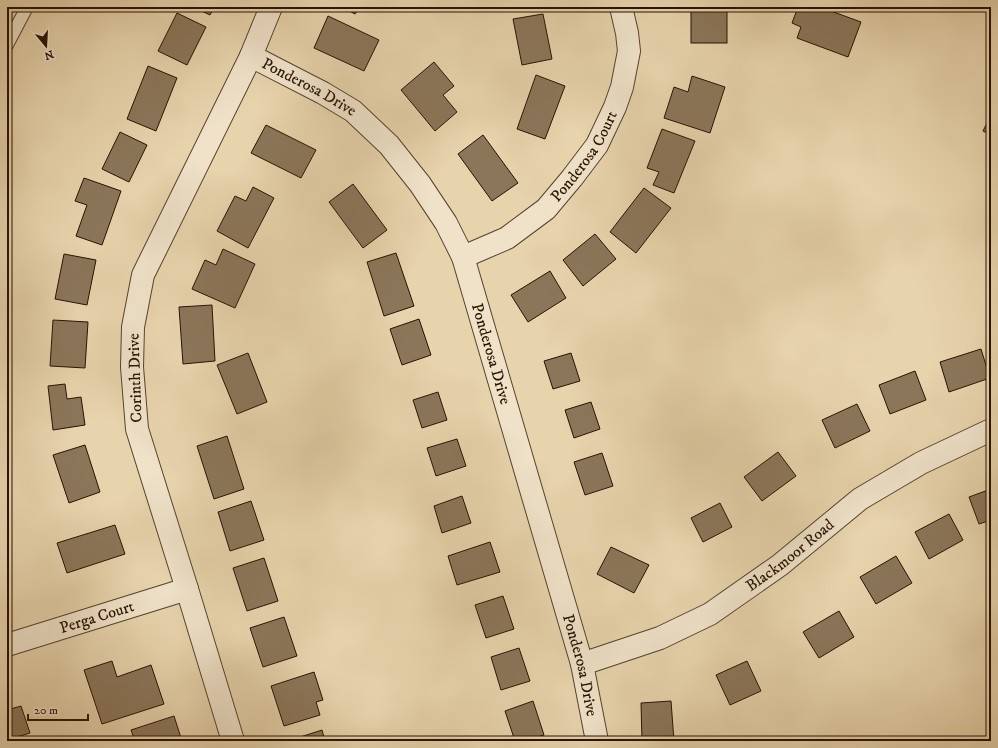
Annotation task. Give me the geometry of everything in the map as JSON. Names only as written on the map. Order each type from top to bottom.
[{"type":"street","name":"Corinth Drive","points":[[233,741],[137,429],[132,367],[133,327],[143,275],[251,56],[271,7]]},
{"type":"street","name":"Ponderosa Court","points":[[463,257],[507,238],[546,210],[597,145],[620,94],[629,51],[627,33],[621,7]]},
{"type":"street","name":"Ponderosa Drive","points":[[251,56],[353,110],[389,145],[420,184],[446,223],[463,257],[582,664],[597,741]]},
{"type":"street","name":"Blackmoor Road","points":[[582,664],[660,638],[710,614],[780,565],[860,499],[921,463],[991,430]]},
{"type":"street","name":"Perga Court","points":[[7,645],[187,589]]},
{"type":"lane","points":[[7,45],[27,7]]},
{"type":"building","points":[[193,7],[214,7],[210,15]]},
{"type":"building","points":[[342,7],[360,7],[355,14]]},
{"type":"building","points":[[691,7],[727,7],[727,43],[691,43]]},
{"type":"building","points":[[798,7],[820,7],[861,22],[848,57],[797,38],[801,27],[792,23]]},
{"type":"building","points":[[177,13],[206,27],[187,65],[158,51]]},
{"type":"building","points":[[543,14],[552,59],[522,65],[513,19]]},
{"type":"building","points":[[328,16],[379,40],[364,71],[314,48]]},
{"type":"building","points":[[434,62],[454,86],[443,95],[457,112],[435,131],[401,90]]},
{"type":"building","points":[[148,66],[177,78],[156,131],[127,119]]},
{"type":"building","points":[[536,75],[565,86],[545,139],[517,129]]},
{"type":"building","points":[[692,76],[725,87],[710,133],[664,118],[674,87],[688,92]]},
{"type":"building","points":[[991,115],[991,135],[983,131]]},
{"type":"building","points":[[266,125],[316,150],[301,178],[251,153]]},
{"type":"building","points":[[662,129],[695,141],[674,193],[653,185],[659,172],[647,168]]},
{"type":"building","points":[[120,132],[147,145],[129,182],[102,169]]},
{"type":"building","points":[[483,135],[518,183],[492,201],[458,154]]},
{"type":"building","points":[[84,178],[121,191],[102,245],[76,236],[87,205],[75,201]]},
{"type":"building","points":[[353,184],[387,230],[363,248],[329,202]]},
{"type":"building","points":[[253,187],[274,198],[248,248],[217,231],[235,196],[246,201]]},
{"type":"building","points":[[644,188],[671,208],[636,253],[610,232]]},
{"type":"building","points":[[595,234],[616,259],[583,286],[563,260]]},
{"type":"building","points":[[223,249],[255,264],[235,308],[192,289],[205,260],[216,265]]},
{"type":"building","points":[[396,253],[414,306],[384,316],[367,262]]},
{"type":"building","points":[[64,254],[96,260],[87,305],[55,299]]},
{"type":"building","points":[[550,271],[566,298],[528,322],[511,295]]},
{"type":"building","points":[[212,305],[215,361],[183,364],[179,307]]},
{"type":"building","points":[[419,319],[431,355],[402,365],[390,329]]},
{"type":"building","points":[[53,320],[88,322],[85,368],[50,366]]},
{"type":"building","points":[[981,349],[990,378],[949,392],[940,362]]},
{"type":"building","points":[[248,353],[267,402],[237,414],[217,365]]},
{"type":"building","points":[[571,353],[580,381],[553,389],[544,361]]},
{"type":"building","points":[[915,371],[926,400],[890,414],[879,385]]},
{"type":"building","points":[[65,384],[67,399],[81,397],[85,425],[53,430],[48,386]]},
{"type":"building","points":[[438,392],[447,420],[422,428],[413,400]]},
{"type":"building","points":[[591,402],[600,429],[574,438],[565,410]]},
{"type":"building","points":[[857,404],[870,431],[835,448],[822,420]]},
{"type":"building","points":[[227,436],[244,489],[214,499],[197,446]]},
{"type":"building","points":[[457,439],[466,466],[436,476],[427,448]]},
{"type":"building","points":[[85,445],[100,492],[69,503],[53,455]]},
{"type":"building","points":[[778,452],[796,476],[762,501],[744,477]]},
{"type":"building","points":[[602,453],[613,486],[585,495],[574,462]]},
{"type":"building","points":[[991,489],[991,520],[979,524],[969,497]]},
{"type":"building","points":[[462,496],[471,523],[442,533],[434,506]]},
{"type":"building","points":[[251,501],[264,540],[230,551],[218,512]]},
{"type":"building","points":[[720,503],[732,527],[703,542],[691,518]]},
{"type":"building","points":[[949,514],[963,540],[929,559],[915,532]]},
{"type":"building","points":[[115,525],[125,554],[67,573],[57,543]]},
{"type":"building","points":[[490,542],[500,572],[457,585],[448,556]]},
{"type":"building","points":[[611,547],[649,565],[634,593],[597,574]]},
{"type":"building","points":[[896,556],[912,583],[876,604],[860,577]]},
{"type":"building","points":[[264,558],[278,601],[247,611],[233,568]]},
{"type":"building","points":[[503,596],[514,629],[486,638],[475,605]]},
{"type":"building","points":[[839,611],[854,637],[819,658],[803,632]]},
{"type":"building","points":[[284,617],[297,656],[263,667],[250,628]]},
{"type":"building","points":[[519,648],[530,681],[501,690],[491,657]]},
{"type":"building","points":[[112,661],[117,677],[151,665],[164,704],[102,724],[84,670]]},
{"type":"building","points":[[747,661],[761,691],[730,705],[716,675]]},
{"type":"building","points":[[314,672],[323,700],[316,702],[320,715],[284,726],[271,686]]},
{"type":"building","points":[[533,701],[544,735],[524,741],[515,741],[505,711]]},
{"type":"building","points":[[671,701],[674,741],[642,741],[641,703]]},
{"type":"building","points":[[21,706],[30,733],[7,740],[7,710]]},
{"type":"building","points":[[174,716],[182,741],[135,741],[131,730]]},
{"type":"building","points":[[322,730],[325,741],[291,741],[291,740]]}]
